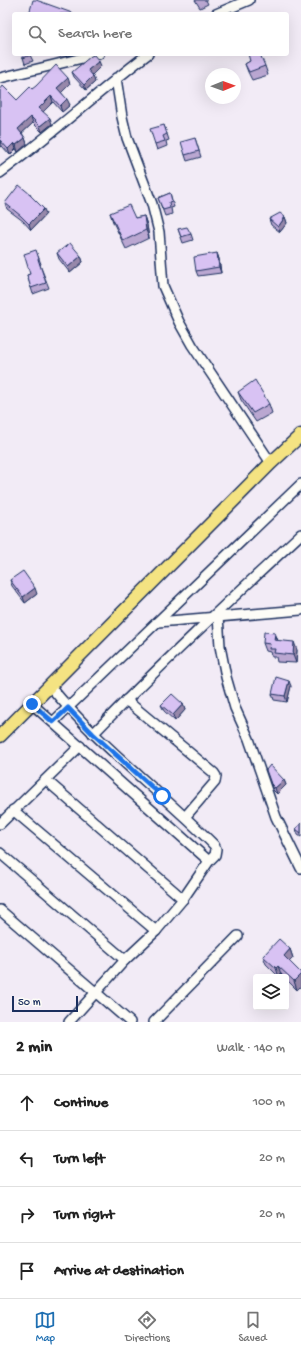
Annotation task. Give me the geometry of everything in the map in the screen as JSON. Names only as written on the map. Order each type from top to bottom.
[{"type":"main road","points":[[0,736],[271,463],[301,435]]},
{"type":"street","points":[[221,12],[249,0]]},
{"type":"street","points":[[0,78],[91,56]]},
{"type":"street","points":[[0,173],[116,78],[145,56]]},
{"type":"street","points":[[116,78],[122,118],[127,138],[152,204],[159,232],[163,286],[178,322],[192,345],[271,463]]},
{"type":"street","points":[[53,722],[301,484]]},
{"type":"street","points":[[93,734],[126,700],[301,534]]},
{"type":"street","points":[[158,622],[215,616],[301,610]]},
{"type":"street","points":[[215,616],[226,676],[235,708],[249,739],[276,817],[301,868]]},
{"type":"street","points":[[50,686],[68,708],[93,734],[214,844],[216,849],[215,855],[209,861],[183,899],[156,931],[125,960],[69,1022]]},
{"type":"street","points":[[126,700],[216,776],[215,782],[185,817]]},
{"type":"street","points":[[32,704],[209,861]]},
{"type":"street","points":[[0,824],[80,746]]},
{"type":"street","points":[[46,780],[183,899]]},
{"type":"street","points":[[14,810],[156,931]]},
{"type":"street","points":[[0,854],[125,960]]},
{"type":"street","points":[[0,910],[130,1022]]},
{"type":"street","points":[[154,1022],[238,936]]},
{"type":"building","points":[[33,0],[36,0],[69,12],[30,12]]},
{"type":"building","points":[[91,56],[95,56],[99,61],[88,70],[93,76],[84,85],[72,72]]},
{"type":"building","points":[[249,56],[261,56],[265,66],[249,72],[245,64],[250,61]]},
{"type":"building","points":[[56,65],[68,78],[57,88],[67,99],[60,106],[51,96],[39,108],[50,118],[40,126],[31,117],[18,129],[25,138],[16,145],[14,143],[8,149],[0,140],[0,90],[3,86],[17,100],[30,87],[32,89],[36,86]]},
{"type":"building","points":[[164,125],[167,134],[163,136],[165,141],[155,144],[150,129]]},
{"type":"building","points":[[195,138],[199,151],[185,155],[181,142]]},
{"type":"building","points":[[19,185],[44,209],[29,224],[5,203]]},
{"type":"building","points":[[170,193],[172,201],[169,202],[170,208],[163,210],[158,198]]},
{"type":"building","points":[[129,205],[135,218],[144,216],[146,230],[123,241],[110,213]]},
{"type":"building","points":[[280,213],[285,217],[278,227],[269,219]]},
{"type":"building","points":[[187,227],[191,234],[181,237],[178,229]]},
{"type":"building","points":[[70,243],[81,256],[68,267],[57,253]]},
{"type":"building","points":[[36,250],[46,283],[31,288],[27,275],[30,274],[24,254]]},
{"type":"building","points":[[217,253],[219,267],[196,271],[194,257]]},
{"type":"building","points":[[255,380],[269,404],[253,413],[238,392]]},
{"type":"building","points":[[23,571],[35,588],[23,597],[10,580]]},
{"type":"building","points":[[264,632],[275,633],[274,640],[294,642],[293,655],[274,653],[275,649],[269,649],[270,644],[263,643]]},
{"type":"building","points":[[276,677],[289,681],[285,696],[272,694]]},
{"type":"building","points":[[172,694],[183,704],[173,715],[161,705]]},
{"type":"building","points":[[270,765],[284,780],[275,788],[271,784],[266,770]]},
{"type":"building","points":[[301,823],[301,833],[296,829]]},
{"type":"building","points":[[279,939],[290,949],[284,956],[301,974],[294,981],[289,976],[289,974],[287,974],[278,966],[276,968],[263,956]]},
{"type":"route","points":[[32,704],[53,722],[68,708],[93,734],[162,796]]}]
